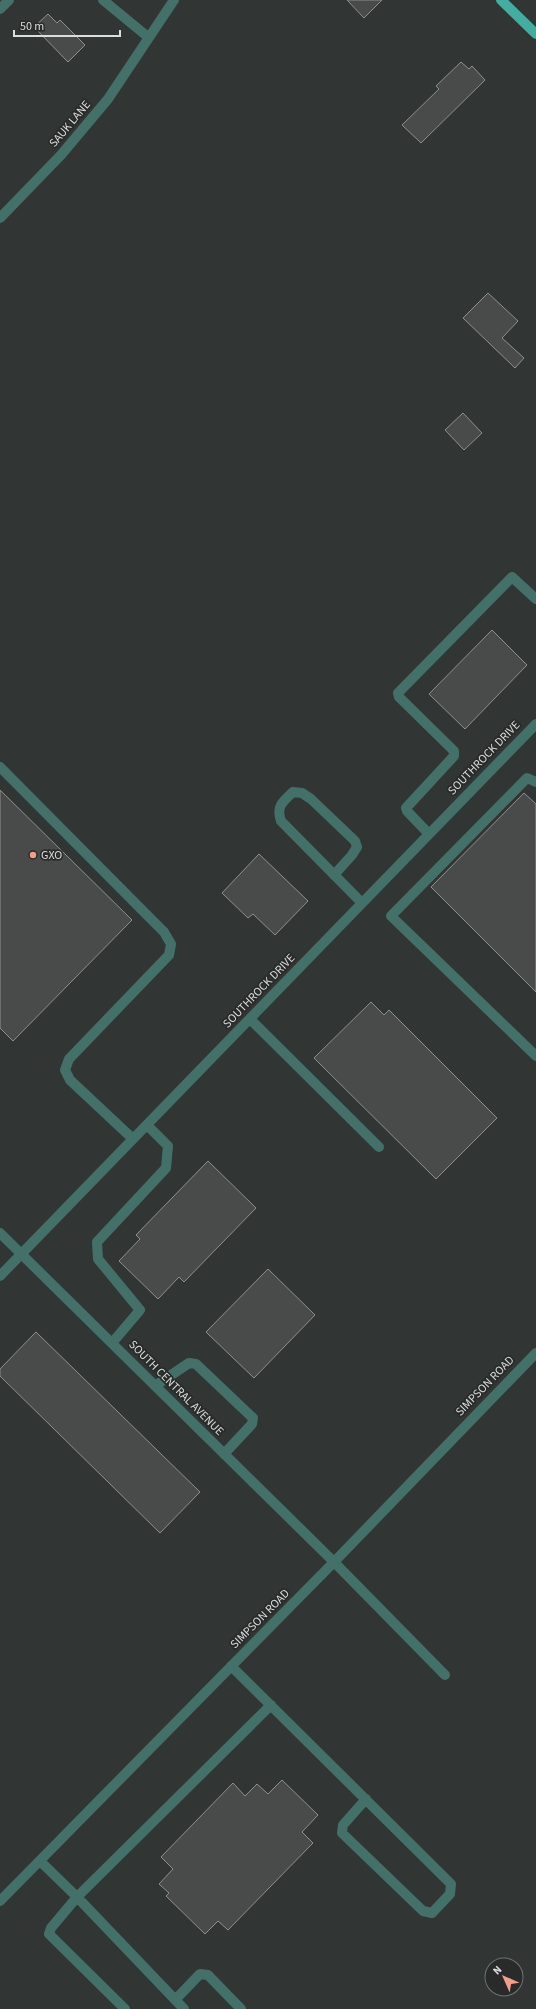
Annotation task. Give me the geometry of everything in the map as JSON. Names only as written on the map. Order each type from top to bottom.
[{"type":"main road","points":[[501,0],[536,34]]},
{"type":"street","points":[[0,9],[9,0]]},
{"type":"street","points":[[103,0],[148,37]]},
{"type":"street","name":"SAUK LANE","points":[[0,218],[61,156],[108,99],[174,0]]},
{"type":"street","points":[[429,834],[407,812],[406,808],[454,756],[454,751],[399,697],[398,693],[512,577],[536,599]]},
{"type":"street","name":"SOUTHROCK DRIVE","points":[[0,1276],[536,724]]},
{"type":"street","points":[[0,767],[164,932],[171,944],[169,955],[69,1059],[65,1070],[70,1080],[133,1139]]},
{"type":"street","points":[[536,782],[527,778],[392,916],[536,1056]]},
{"type":"street","points":[[334,875],[352,855],[357,847],[355,841],[311,799],[302,793],[293,792],[280,804],[278,813],[282,821],[334,875],[362,903]]},
{"type":"street","points":[[250,1019],[379,1147]]},
{"type":"street","points":[[112,1343],[140,1310],[98,1260],[97,1242],[166,1168],[168,1146],[147,1125]]},
{"type":"street","name":"SOUTH CENTRAL AVENUE","points":[[0,1233],[334,1562],[445,1675]]},
{"type":"street","name":"SIMPSON ROAD","points":[[0,1902],[334,1562],[536,1353]]},
{"type":"street","points":[[155,1386],[189,1363],[196,1364],[253,1418],[252,1424],[224,1454]]},
{"type":"street","points":[[231,1666],[366,1799],[451,1884],[450,1894],[432,1913],[423,1912],[342,1833],[343,1825],[366,1799]]},
{"type":"street","points":[[125,2009],[49,1934],[51,1928],[77,1897],[271,1706]]},
{"type":"street","points":[[40,1861],[77,1897],[184,2009]]},
{"type":"street","points":[[0,1886],[8,1894]]},
{"type":"street","points":[[175,2000],[200,1974],[208,1975],[241,2009]]},
{"type":"building","points":[[347,0],[382,0],[364,18]]},
{"type":"building","points":[[48,14],[57,23],[60,20],[85,45],[68,62],[34,27]]},
{"type":"building","points":[[461,62],[469,69],[472,66],[485,80],[421,143],[402,125],[439,89],[436,86]]},
{"type":"building","points":[[488,293],[518,321],[502,338],[524,358],[515,368],[463,318]]},
{"type":"building","points":[[463,413],[482,433],[464,450],[445,430]]},
{"type":"building","points":[[492,630],[527,665],[465,729],[429,694]]},
{"type":"building","name":"GXO","points":[[0,790],[132,920],[13,1041],[0,1028]]},
{"type":"building","points":[[524,793],[536,804],[536,992],[431,887]]},
{"type":"building","points":[[259,854],[308,901],[275,935],[253,914],[248,918],[222,893]]},
{"type":"building","points":[[371,1002],[384,1015],[389,1010],[497,1118],[436,1179],[314,1058]]},
{"type":"building","points":[[208,1161],[256,1208],[184,1282],[179,1277],[158,1299],[119,1261],[140,1239],[136,1235]]},
{"type":"building","points":[[268,1269],[315,1315],[254,1378],[206,1332]]},
{"type":"building","points":[[36,1332],[200,1492],[160,1533],[0,1376],[0,1369]]},
{"type":"building","points":[[282,1780],[318,1815],[302,1832],[313,1843],[228,1930],[218,1921],[205,1934],[166,1896],[169,1893],[159,1884],[173,1869],[161,1857],[233,1783],[245,1796],[257,1784],[268,1794]]},
{"type":"place","name":"GXO","points":[[33,855]]}]
